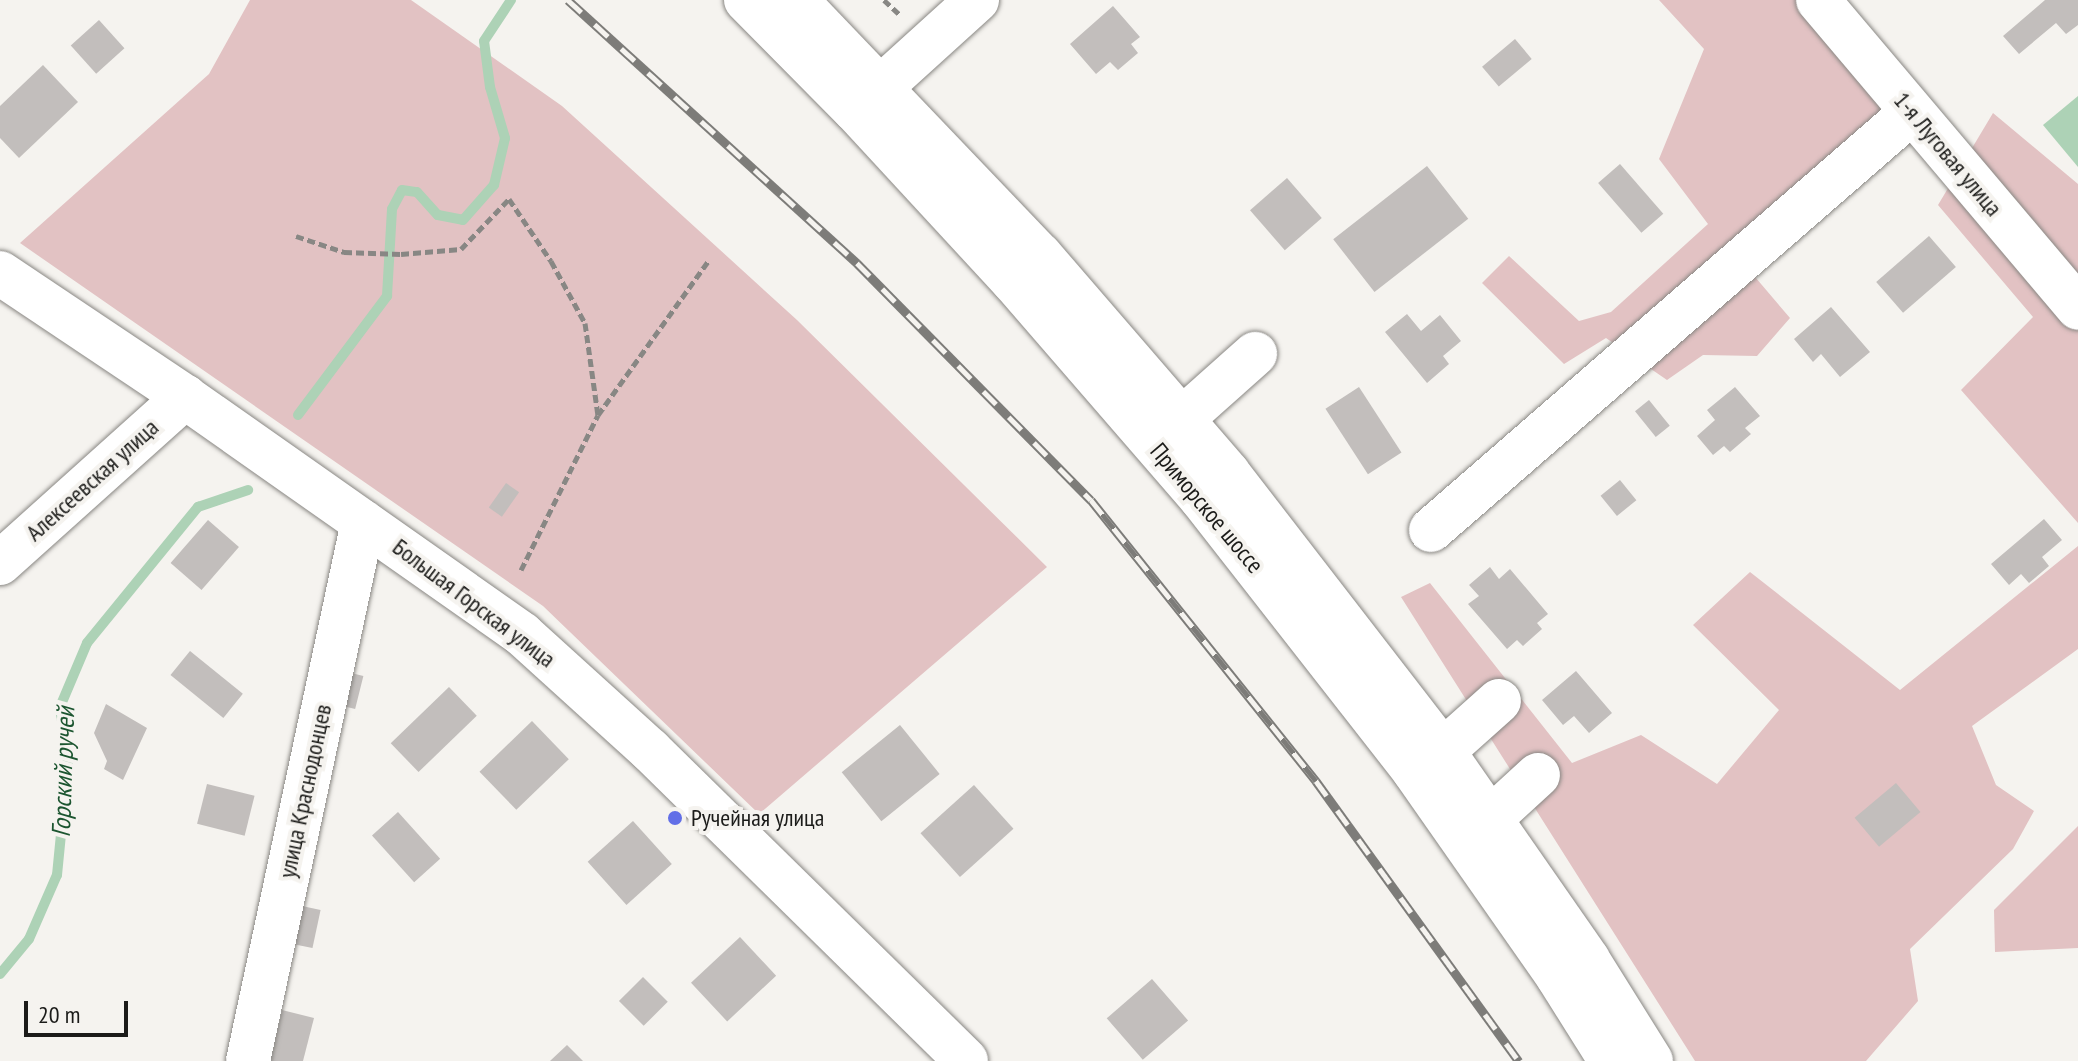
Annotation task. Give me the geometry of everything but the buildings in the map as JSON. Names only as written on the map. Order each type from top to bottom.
[{"type":"main road","name":"Приморское шоссе","points":[[746,0],[855,110],[1013,281],[1201,498],[1414,771],[1558,977],[1611,1061]]},
{"type":"main road","name":"Приморское шоссе","points":[[796,0],[1040,255],[1257,510],[1443,751],[1588,960],[1651,1061]]},
{"type":"main road","points":[[880,88],[977,0]]},
{"type":"main road","name":"1-я Луговая улица","points":[[1818,0],[2078,308]]},
{"type":"main road","points":[[1431,530],[1912,112]]},
{"type":"main road","name":"Большая Горская улица","points":[[0,273],[185,397],[522,634],[590,694],[966,1061]]},
{"type":"main road","points":[[1182,419],[1255,354]]},
{"type":"main road","name":"Алексеевская улица","points":[[0,563],[185,397]]},
{"type":"main road","name":"улица Краснодонцев","points":[[248,1061],[363,522]]},
{"type":"main road","points":[[1443,751],[1499,701]]},
{"type":"main road","points":[[1490,819],[1538,775]]},
{"type":"path","points":[[296,236],[344,252],[401,254],[461,249],[509,199],[551,261],[585,323],[598,415]]},
{"type":"path","points":[[521,570],[598,415],[709,260]]},
{"type":"shaded area","points":[[250,0],[411,0],[562,106],[797,320],[1047,567],[759,814],[543,606],[20,243],[209,74]]},
{"type":"shaded area","points":[[1659,0],[1800,0],[1893,107],[1727,244],[1790,318],[1757,356],[1703,355],[1667,380],[1606,338],[1564,364],[1482,283],[1509,256],[1579,321],[1611,312],[1708,224],[1659,159],[1704,49]]},
{"type":"shaded area","points":[[2078,96],[2078,167],[2043,125]]},
{"type":"shaded area","points":[[1993,113],[2078,184],[2078,523],[1961,390],[2033,317],[1938,205]]},
{"type":"shaded area","points":[[2078,546],[2078,649],[1972,726],[1996,785],[2034,811],[2013,849],[1910,949],[1918,1001],[1866,1061],[1695,1061],[1401,597],[1430,583],[1572,763],[1641,735],[1717,784],[1779,710],[1693,625],[1750,572],[1900,690]]},
{"type":"shaded area","points":[[2078,826],[2078,948],[1995,952],[1994,910]]},
{"type":"waterway","name":"Горский ручей","points":[[298,415],[387,296],[392,209],[402,190],[417,192],[438,215],[463,220],[494,185],[505,138],[490,87],[484,41],[511,0]]},
{"type":"waterway","name":"Горский ручей","points":[[0,974],[29,939],[57,875],[68,762],[60,707],[87,643],[198,507],[248,490]]},
{"type":"railway","points":[[568,0],[857,263],[1091,500],[1316,781],[1519,1061]]},
{"type":"place","name":"Ручейная улица","points":[[675,818]]}]
